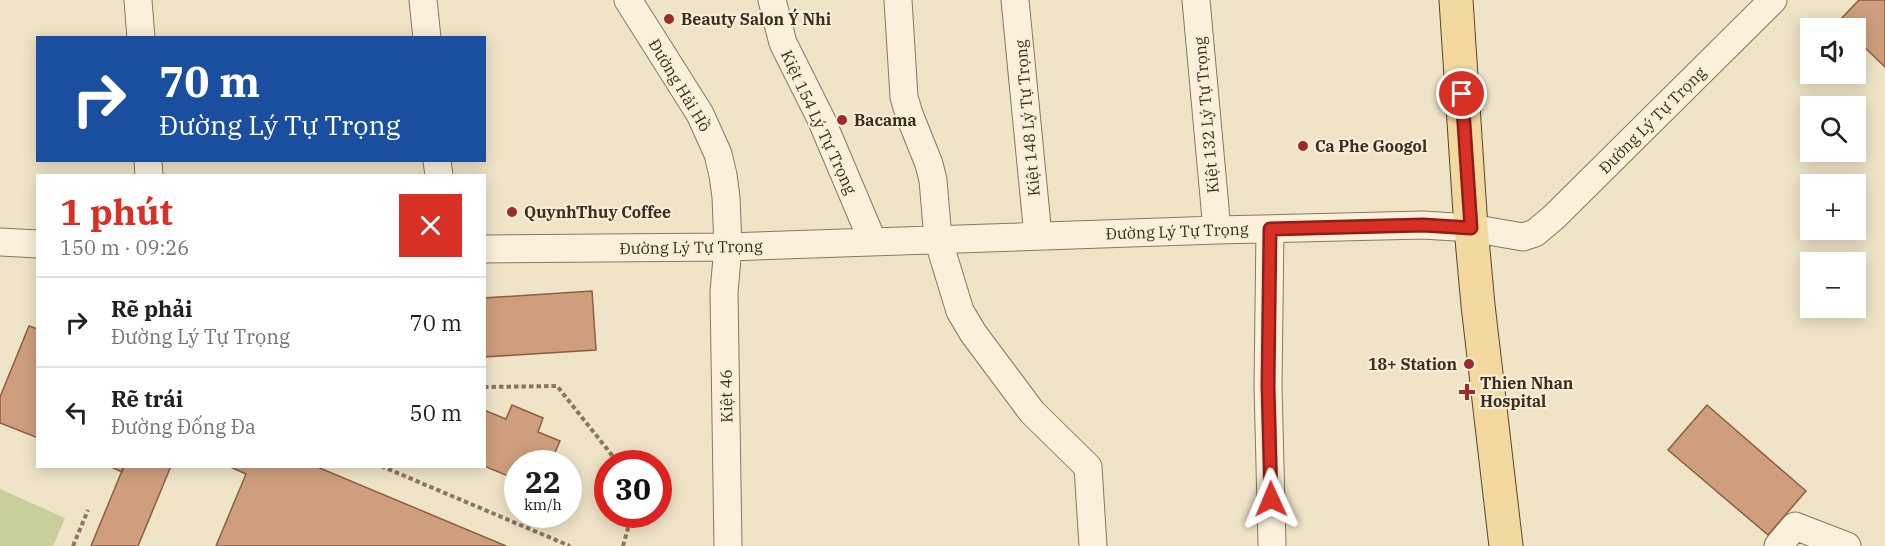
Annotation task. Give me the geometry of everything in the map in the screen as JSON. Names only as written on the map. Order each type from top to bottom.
[{"type":"main road","points":[[1456,0],[1478,305],[1506,546]]},
{"type":"street","points":[[138,0],[141,36]]},
{"type":"street","points":[[423,0],[426,36]]},
{"type":"street","name":"Đường Hải Hồ","points":[[628,0],[700,114],[718,154],[726,197],[728,247]]},
{"type":"street","name":"Kiệt 154 Lý Tự Trọng","points":[[772,0],[783,43],[821,119],[873,242]]},
{"type":"street","points":[[898,0],[904,97],[929,164],[933,180],[938,239],[960,311],[1032,412],[1088,467],[1093,546]]},
{"type":"street","name":"Kiệt 148 Lý Tự Trọng","points":[[1016,0],[1038,236]]},
{"type":"street","name":"Kiệt 132 Lý Tự Trọng","points":[[1196,0],[1217,230]]},
{"type":"street","name":"Đường Lý Tự Trọng","points":[[486,249],[728,247],[1423,225],[1471,228],[1523,237],[1529,236],[1541,229],[1773,0]]},
{"type":"street","points":[[1270,229],[1268,386],[1272,544]]},
{"type":"street","points":[[0,242],[36,244]]},
{"type":"street","name":"Kiệt 46","points":[[728,247],[724,292],[728,546]]},
{"type":"street","points":[[1778,546],[1795,526],[1847,546]]},
{"type":"path","points":[[486,387],[557,386],[608,450]]},
{"type":"path","points":[[386,468],[570,546]]},
{"type":"path","points":[[73,546],[88,510]]},
{"type":"path","points":[[623,546],[628,528]]},
{"type":"green space","points":[[0,489],[65,518],[53,546],[0,546]]},
{"type":"building","points":[[1859,0],[1885,0],[1885,67],[1866,49],[1866,18],[1842,18]]},
{"type":"building","points":[[592,291],[596,350],[486,357],[486,298]]},
{"type":"building","points":[[29,326],[36,328],[36,437],[0,423],[0,397]]},
{"type":"building","points":[[512,405],[543,418],[538,432],[560,441],[556,450],[504,450],[504,474],[486,467],[486,411],[506,419]]},
{"type":"building","points":[[1707,405],[1806,491],[1768,535],[1668,450]]},
{"type":"building","points":[[123,468],[170,468],[138,546],[91,546]]},
{"type":"building","points":[[232,468],[320,468],[506,546],[216,546],[246,474]]},
{"type":"place","name":"Beauty Salon Ý Nhi","points":[[669,19]]},
{"type":"place","name":"Bacama","points":[[842,120]]},
{"type":"place","name":"Ca Phe Googol","points":[[1303,146]]},
{"type":"place","name":"QuynhThuy Coffee","points":[[512,212]]},
{"type":"place","name":"18+ Station","points":[[1469,364]]},
{"type":"place","name":"Thien Nhan Hospital","points":[[1467,392]]},
{"type":"route","points":[[1271,499],[1268,386],[1270,229],[1423,225],[1471,228],[1462,94]]}]
